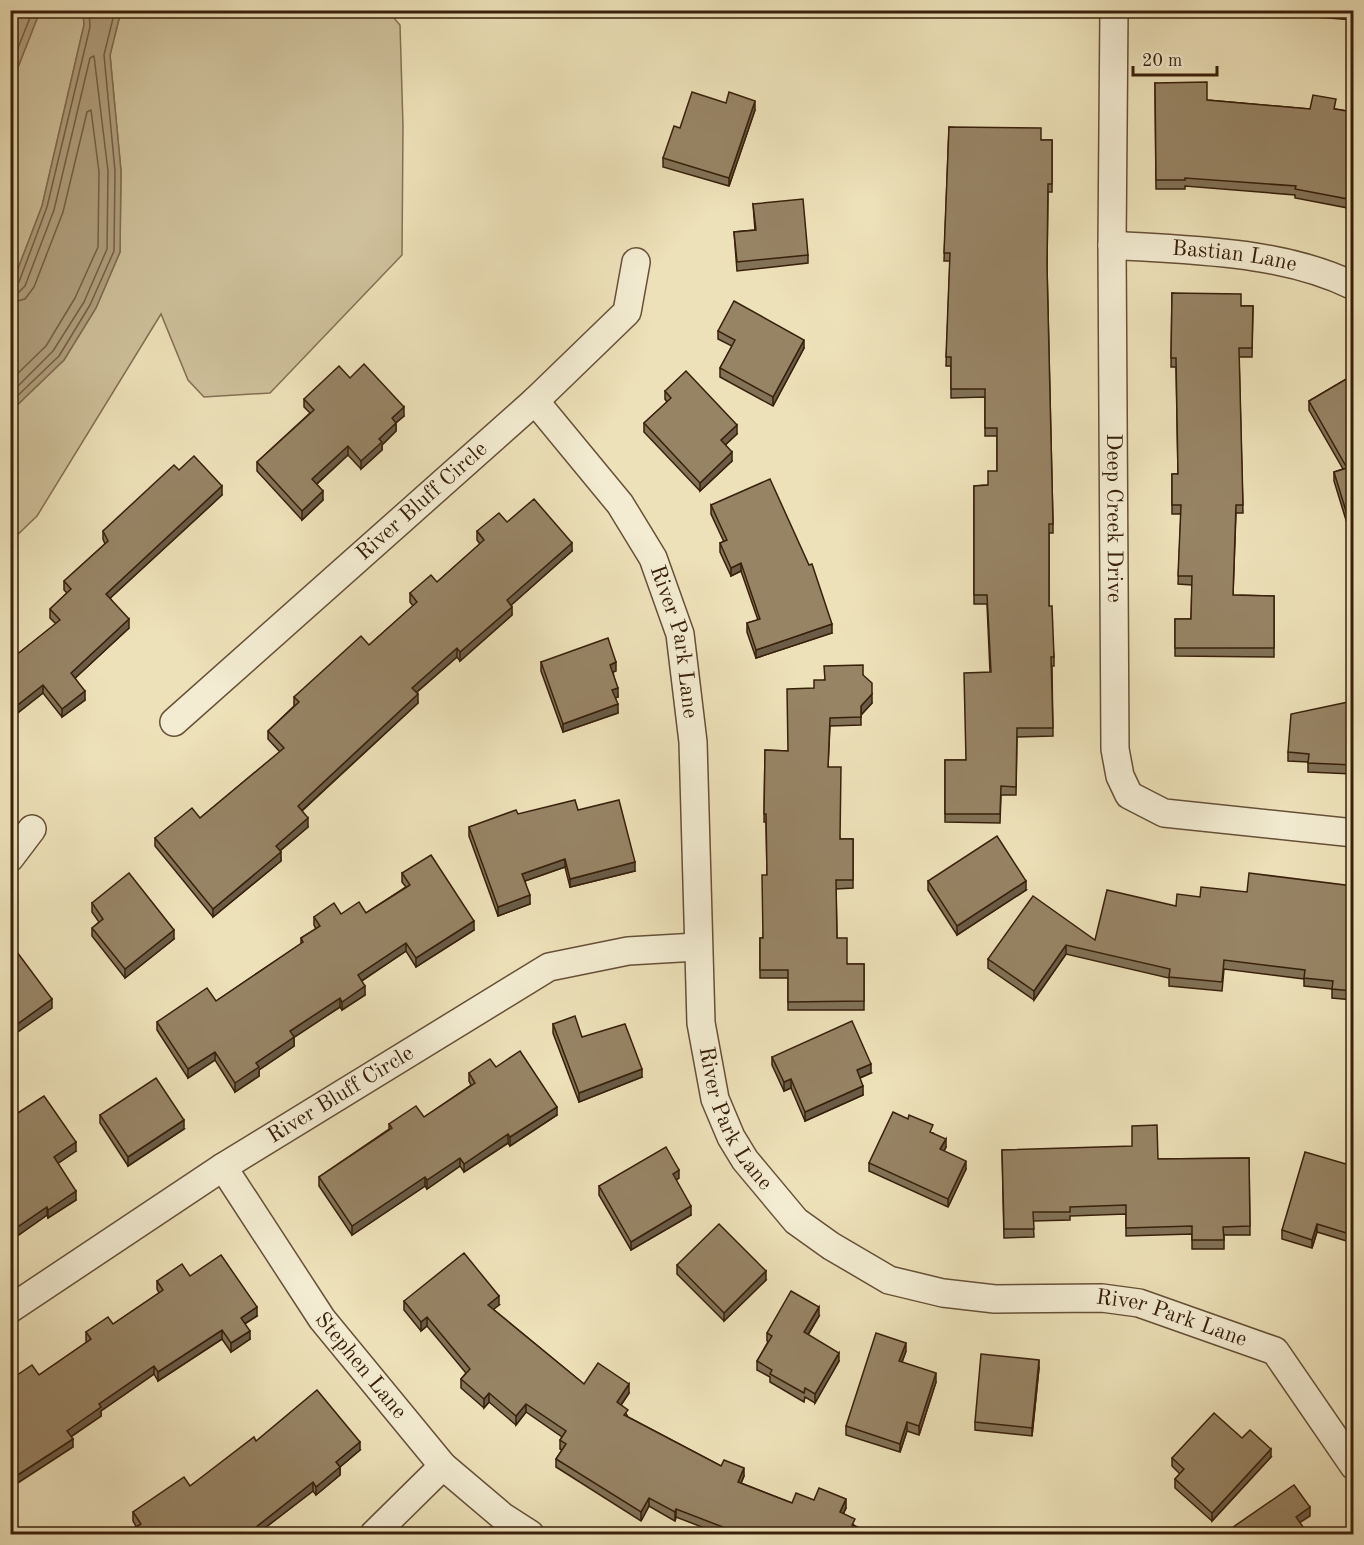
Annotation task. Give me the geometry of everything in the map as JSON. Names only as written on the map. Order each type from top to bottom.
[{"type":"street","name":"Deep Creek Drive","points":[[1114,10],[1112,245],[1115,750],[1120,776],[1129,795],[1164,813],[1353,833]]},
{"type":"street","name":"Bastian Lane","points":[[1112,245],[1256,257],[1323,271],[1353,286]]},
{"type":"street","name":"River Bluff Circle","points":[[174,722],[535,401],[627,312],[636,262]]},
{"type":"street","name":"River Park Lane","points":[[535,401],[620,504],[653,558],[680,634],[693,742],[697,947],[701,1023],[715,1099],[731,1137],[745,1160],[796,1221],[831,1246],[889,1280],[943,1293],[995,1299],[1102,1298],[1139,1304],[1275,1352],[1353,1466]]},
{"type":"street","points":[[10,858],[32,829]]},
{"type":"street","name":"River Bluff Circle","points":[[10,1309],[223,1167],[549,967],[628,951],[697,947]]},
{"type":"street","name":"Stephen Lane","points":[[223,1167],[322,1319],[443,1466],[502,1516],[530,1534]]},
{"type":"street","points":[[374,1534],[443,1466]]},
{"type":"shaded area","points":[[40,11],[83,11],[84,25],[42,206],[11,287],[11,85]]},
{"type":"shaded area","points":[[121,11],[388,11],[400,25],[403,126],[402,255],[270,393],[204,397],[188,380],[161,314],[37,516],[11,541],[11,411],[64,360],[96,308],[120,252],[121,171],[110,55]]},
{"type":"water","points":[[10,11],[40,11],[11,85]]},
{"type":"water","points":[[83,11],[121,11],[110,55],[121,171],[120,252],[96,308],[64,360],[11,411],[11,287],[42,206],[84,25]]},
{"type":"building","points":[[1207,82],[1207,100],[1310,109],[1313,95],[1336,99],[1334,109],[1353,112],[1353,167],[1348,199],[1295,189],[1296,186],[1185,178],[1185,180],[1156,180],[1155,83]]},
{"type":"building","points":[[692,92],[726,103],[729,92],[755,101],[729,178],[663,158],[674,126],[680,128]]},
{"type":"building","points":[[949,127],[1041,128],[1041,140],[1052,140],[1052,184],[1048,184],[1047,265],[1053,524],[1049,524],[1049,606],[1052,606],[1054,657],[1051,657],[1053,728],[1017,728],[1016,787],[1001,786],[1000,814],[945,814],[945,760],[966,760],[964,673],[991,672],[987,595],[974,595],[974,486],[988,485],[988,471],[997,471],[997,428],[985,428],[985,389],[951,389],[951,357],[946,357],[950,253],[944,253]]},
{"type":"building","points":[[803,199],[808,255],[737,262],[734,232],[756,230],[753,204]]},
{"type":"building","points":[[1172,293],[1241,294],[1241,306],[1253,306],[1252,348],[1239,348],[1243,505],[1236,505],[1233,595],[1274,596],[1274,648],[1175,648],[1175,619],[1191,619],[1192,576],[1178,576],[1181,505],[1172,505],[1172,474],[1178,474],[1176,358],[1171,358]]},
{"type":"building","points":[[734,301],[804,340],[773,397],[720,368],[735,340],[718,331]]},
{"type":"building","points":[[364,364],[404,407],[392,418],[396,423],[379,439],[382,442],[361,461],[348,446],[312,479],[323,491],[302,511],[257,462],[314,410],[304,399],[339,366],[350,378]]},
{"type":"building","points":[[686,371],[737,425],[721,440],[732,452],[700,483],[644,423],[671,398],[665,391]]},
{"type":"building","points":[[1353,375],[1353,523],[1350,524],[1334,472],[1347,468],[1309,401]]},
{"type":"building","points":[[194,456],[222,486],[106,594],[129,619],[71,673],[85,691],[62,709],[43,685],[10,711],[10,660],[60,620],[50,609],[71,589],[64,581],[108,541],[103,531],[174,465],[179,470]]},
{"type":"building","points":[[770,479],[809,565],[812,564],[832,624],[756,650],[747,623],[760,619],[741,563],[731,568],[720,543],[727,540],[711,505]]},
{"type":"building","points":[[534,499],[572,543],[507,600],[512,607],[460,652],[457,648],[412,688],[418,694],[298,806],[308,818],[276,846],[281,852],[213,909],[155,838],[192,808],[200,818],[284,748],[268,731],[299,702],[294,697],[361,636],[369,645],[417,602],[410,593],[431,575],[437,582],[484,540],[477,531],[499,513],[507,522]]},
{"type":"building","points":[[608,638],[616,662],[610,665],[618,688],[612,690],[618,704],[563,724],[541,662]]},
{"type":"building","points":[[863,665],[863,675],[872,683],[872,694],[861,706],[861,717],[830,718],[828,767],[841,767],[840,839],[853,839],[853,880],[836,880],[837,938],[847,938],[847,964],[864,964],[864,1001],[788,1002],[788,970],[760,970],[760,938],[763,938],[762,875],[767,875],[766,814],[764,814],[765,750],[788,751],[787,689],[814,688],[814,680],[825,680],[824,666]]},
{"type":"building","points":[[1353,701],[1353,765],[1308,763],[1309,754],[1288,752],[1291,714]]},
{"type":"building","points":[[575,800],[578,810],[619,800],[635,862],[570,879],[565,859],[522,874],[530,895],[498,907],[469,827],[516,810],[518,814]]},
{"type":"building","points":[[997,836],[1026,881],[957,926],[928,881]]},
{"type":"building","points":[[431,855],[474,921],[416,958],[406,943],[358,975],[365,986],[342,1002],[340,998],[290,1031],[294,1037],[256,1063],[259,1067],[235,1083],[215,1052],[188,1069],[157,1022],[207,988],[216,1001],[303,942],[301,938],[320,926],[314,917],[334,903],[341,914],[359,902],[366,913],[410,885],[402,873]]},
{"type":"building","points":[[129,873],[174,930],[125,969],[92,928],[103,919],[92,903]]},
{"type":"building","points":[[1249,873],[1353,886],[1353,991],[1332,989],[1333,981],[1304,978],[1305,970],[1224,960],[1222,982],[1169,977],[1170,969],[1066,945],[1034,991],[988,959],[1033,896],[1095,940],[1107,890],[1176,906],[1177,894],[1200,897],[1201,887],[1247,892]]},
{"type":"building","points":[[14,948],[52,999],[12,1028],[10,1026],[10,950]]},
{"type":"building","points":[[575,1016],[582,1037],[625,1024],[642,1069],[579,1093],[553,1024]]},
{"type":"building","points":[[852,1021],[871,1064],[857,1070],[863,1086],[805,1112],[791,1079],[784,1082],[772,1057]]},
{"type":"building","points":[[520,1051],[557,1107],[510,1137],[508,1134],[464,1164],[460,1158],[427,1180],[425,1177],[352,1226],[319,1177],[392,1128],[389,1124],[416,1106],[424,1117],[475,1083],[469,1073],[490,1059],[496,1067]]},
{"type":"building","points":[[156,1078],[184,1120],[128,1157],[100,1115]]},
{"type":"building","points":[[44,1096],[76,1142],[54,1157],[76,1191],[10,1232],[10,1159],[13,1157],[10,1153],[10,1118]]},
{"type":"building","points":[[893,1112],[908,1119],[909,1115],[933,1125],[930,1132],[946,1139],[940,1149],[966,1161],[948,1199],[869,1163]]},
{"type":"building","points":[[1157,1125],[1158,1159],[1249,1158],[1250,1226],[1223,1227],[1224,1240],[1192,1240],[1192,1226],[1126,1228],[1126,1205],[1070,1207],[1070,1212],[1033,1212],[1034,1229],[1004,1229],[1002,1150],[1132,1146],[1132,1126]]},
{"type":"building","points":[[666,1147],[679,1170],[673,1174],[691,1206],[631,1242],[599,1186]]},
{"type":"building","points":[[1305,1152],[1353,1166],[1353,1235],[1317,1224],[1312,1240],[1282,1230]]},
{"type":"building","points":[[719,1224],[766,1271],[724,1313],[677,1265]]},
{"type":"building","points":[[464,1253],[499,1296],[488,1305],[584,1384],[598,1363],[629,1384],[617,1402],[628,1410],[624,1415],[721,1466],[724,1460],[744,1468],[738,1482],[792,1503],[796,1493],[814,1500],[819,1488],[846,1499],[840,1512],[855,1519],[852,1525],[875,1534],[725,1534],[728,1529],[676,1509],[675,1512],[649,1498],[641,1512],[556,1459],[566,1444],[560,1440],[566,1431],[526,1404],[516,1416],[489,1393],[484,1399],[461,1379],[470,1369],[427,1317],[421,1322],[404,1301]]},
{"type":"building","points":[[221,1255],[257,1307],[241,1318],[250,1331],[231,1343],[222,1330],[158,1372],[154,1366],[99,1404],[101,1407],[67,1431],[73,1439],[10,1480],[10,1380],[32,1365],[39,1375],[91,1339],[86,1332],[108,1317],[113,1324],[163,1290],[157,1281],[182,1264],[190,1276]]},
{"type":"building","points":[[791,1291],[819,1307],[804,1332],[839,1353],[815,1394],[805,1388],[804,1393],[770,1374],[772,1370],[757,1361],[772,1336],[767,1333]]},
{"type":"building","points":[[876,1333],[906,1343],[899,1361],[936,1373],[919,1426],[907,1422],[900,1444],[846,1426]]},
{"type":"building","points":[[981,1354],[1039,1360],[1032,1428],[975,1422]]},
{"type":"building","points":[[317,1390],[360,1442],[336,1462],[340,1467],[316,1487],[313,1482],[251,1531],[249,1529],[241,1534],[124,1534],[141,1524],[133,1512],[184,1477],[190,1486],[254,1437],[256,1441]]},
{"type":"building","points":[[1214,1413],[1242,1438],[1250,1430],[1271,1449],[1212,1513],[1175,1479],[1184,1469],[1172,1458]]},
{"type":"building","points":[[1294,1485],[1310,1507],[1296,1517],[1308,1534],[1223,1534]]}]
